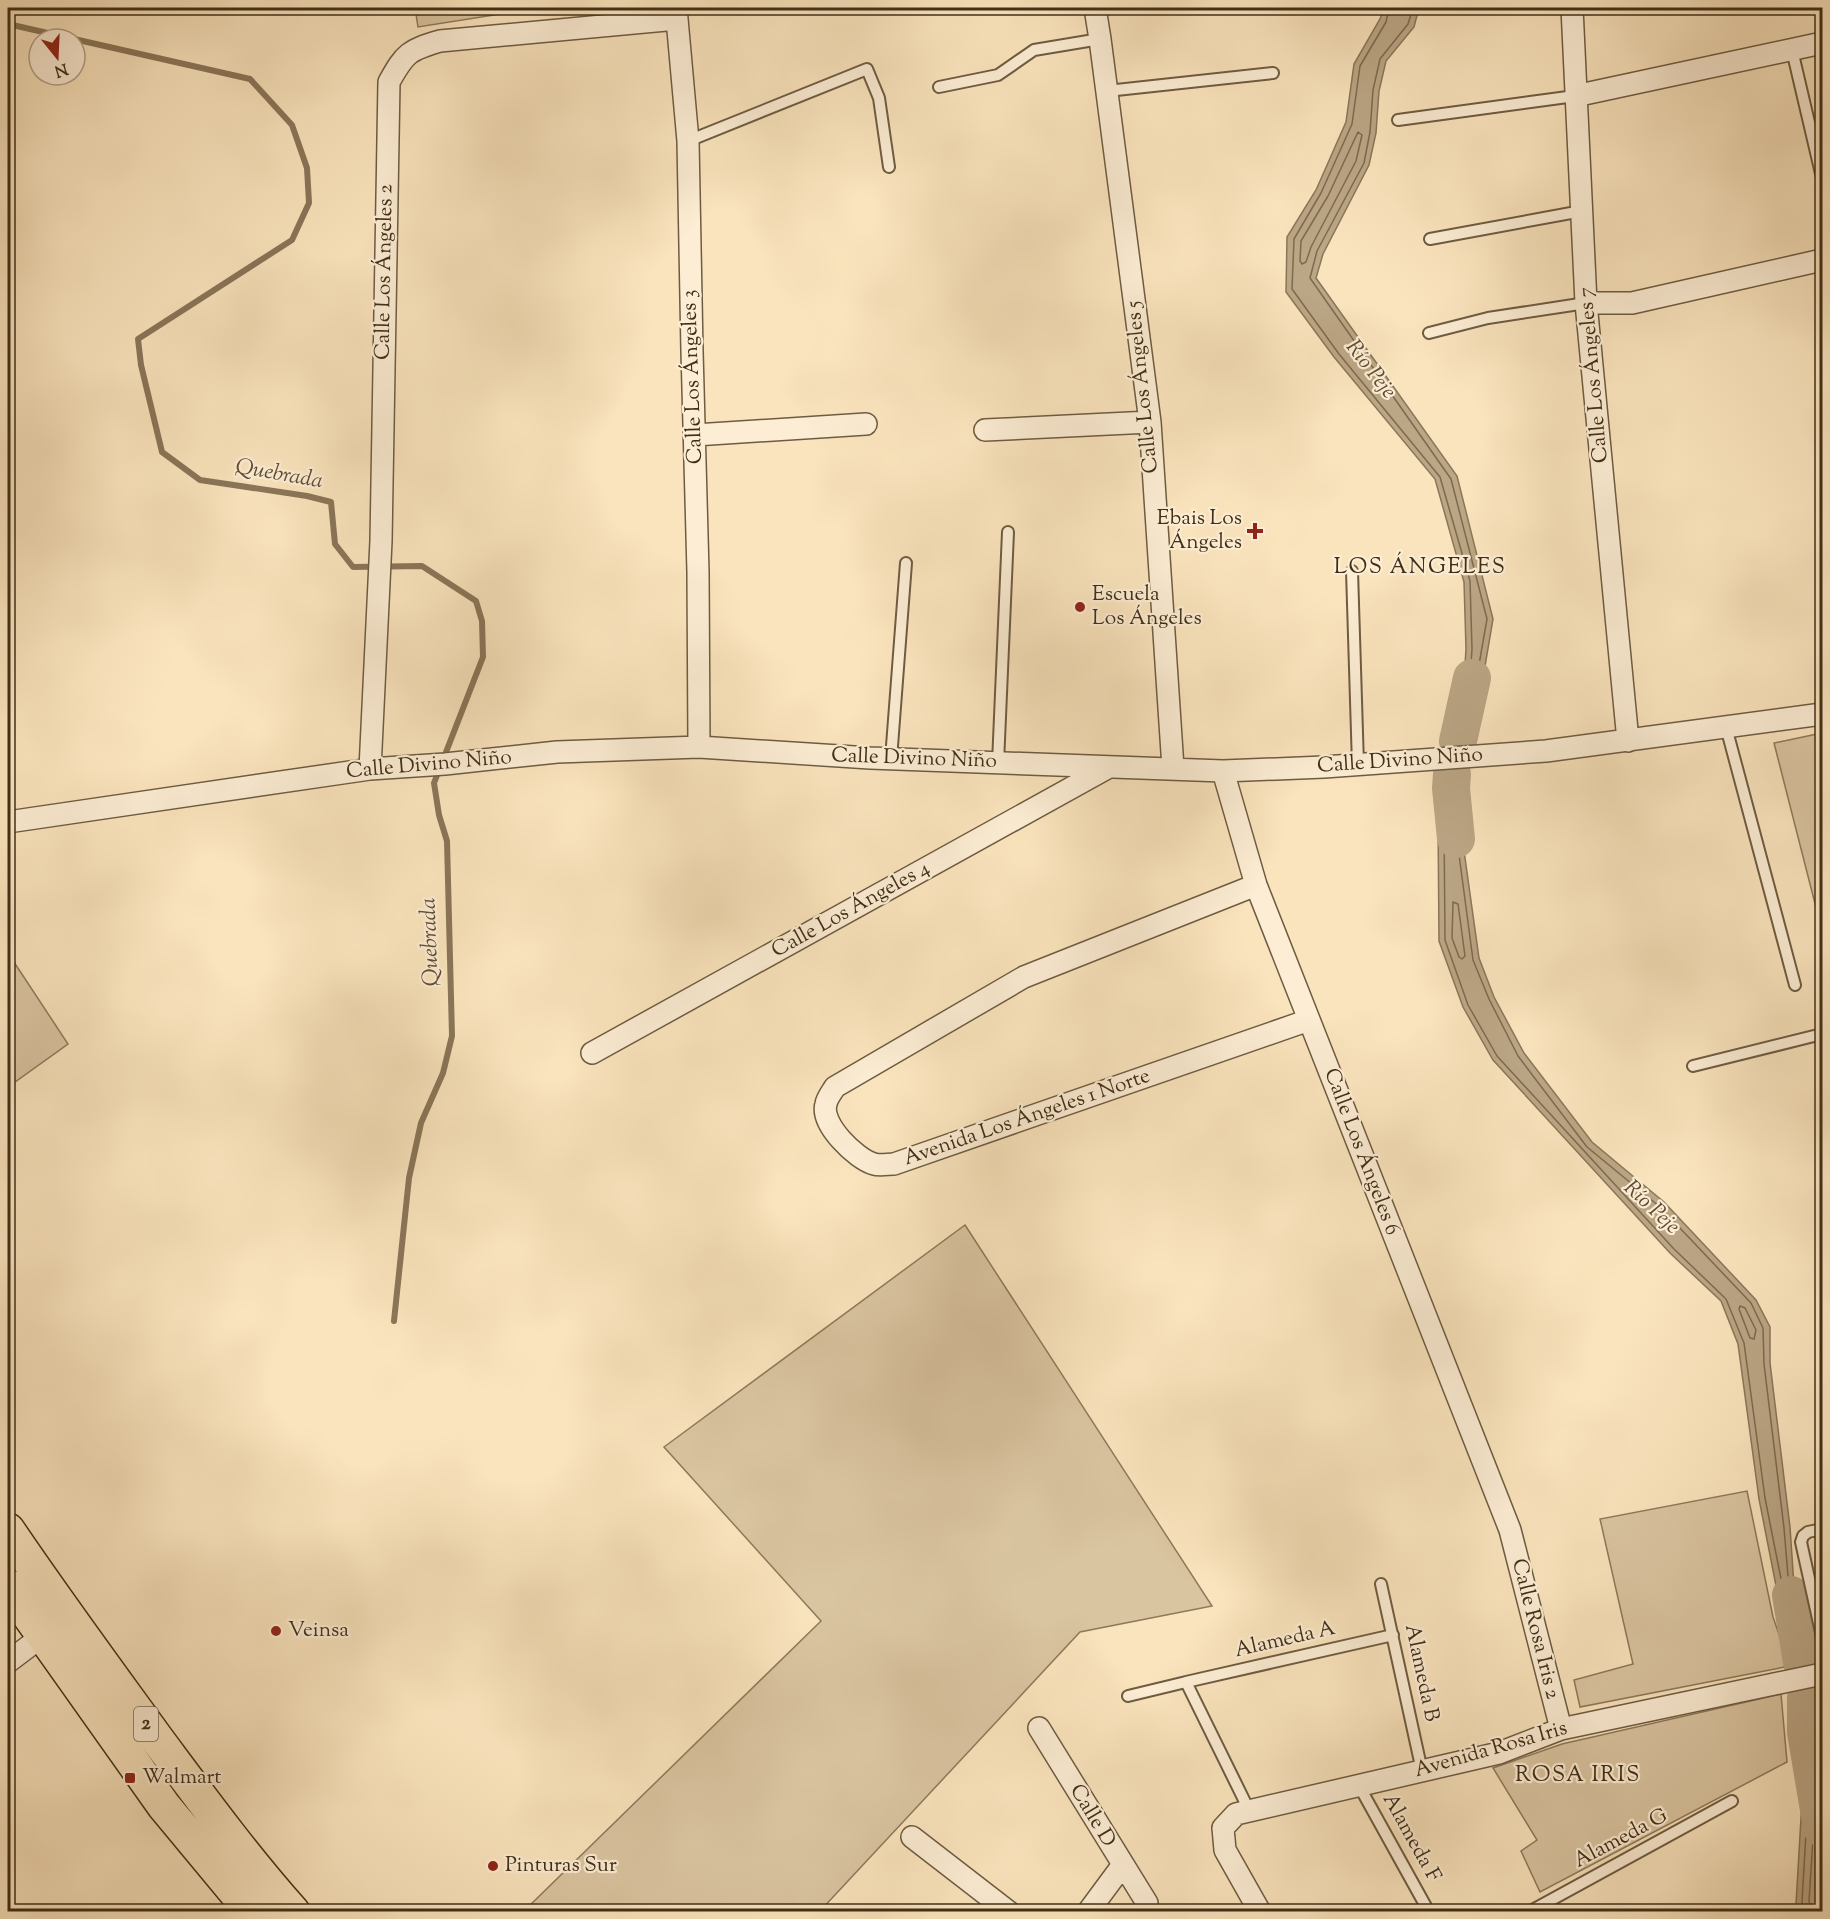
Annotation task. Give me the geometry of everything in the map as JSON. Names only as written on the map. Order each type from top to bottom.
[{"type":"highway","name":"2","points":[[8,1530],[55,1627],[164,1806],[252,1911]]},
{"type":"highway","name":"2","points":[[8,1586],[55,1627],[257,1872],[293,1911]]},
{"type":"street","name":"Calle Los Ángeles 5","points":[[1095,8],[1150,422],[1173,768]]},
{"type":"street","name":"Calle Los Ángeles 7","points":[[1572,8],[1586,303],[1628,741]]},
{"type":"street","name":"Calle Los Ángeles 3","points":[[677,13],[688,141],[699,747]]},
{"type":"street","name":"Calle Los Ángeles 2","points":[[370,769],[381,541],[389,82],[401,59],[418,47],[440,41],[677,13]]},
{"type":"street","points":[[1575,96],[1822,43]]},
{"type":"street","points":[[1586,303],[1632,303],[1822,260]]},
{"type":"street","points":[[985,430],[1150,422]]},
{"type":"street","points":[[695,435],[866,424]]},
{"type":"street","name":"Calle Divino Niño","points":[[8,822],[370,769],[445,764],[557,752],[699,747],[891,759],[1223,771],[1358,765],[1546,751],[1822,714]]},
{"type":"street","name":"Calle Los Ángeles 4","points":[[592,1053],[1109,766]]},
{"type":"street","name":"Calle Los Ángeles 6","points":[[1223,771],[1256,885],[1510,1530]]},
{"type":"street","name":"Avenida Los Ángeles 1 Norte","points":[[1256,885],[1024,977],[835,1087],[825,1105],[827,1119],[856,1156],[875,1165],[894,1164],[1309,1020]]},
{"type":"street","name":"Calle Rosa Iris 2","points":[[1510,1530],[1561,1729]]},
{"type":"street","points":[[8,1662],[55,1627]]},
{"type":"street","name":"Avenida Rosa Iris","points":[[1260,1911],[1225,1850],[1223,1828],[1236,1814],[1499,1753],[1561,1729],[1822,1674]]},
{"type":"street","name":"Calle D","points":[[1039,1728],[1122,1866],[1147,1903]]},
{"type":"street","points":[[912,1837],[1009,1911]]},
{"type":"street","points":[[1088,1911],[1122,1866]]},
{"type":"lane","points":[[939,87],[998,75],[1034,50],[1100,39]]},
{"type":"lane","points":[[1792,50],[1822,178]]},
{"type":"lane","points":[[688,141],[867,69],[879,98],[889,167]]},
{"type":"lane","points":[[1107,91],[1273,73]]},
{"type":"lane","points":[[1398,120],[1575,96]]},
{"type":"lane","points":[[1430,239],[1582,211]]},
{"type":"lane","points":[[1429,333],[1488,318],[1586,303]]},
{"type":"lane","points":[[998,763],[1008,532]]},
{"type":"lane","points":[[891,759],[906,563]]},
{"type":"lane","points":[[1352,571],[1358,765]]},
{"type":"lane","points":[[1726,727],[1794,985]]},
{"type":"lane","points":[[1693,1066],[1822,1034]]},
{"type":"lane","points":[[1822,1529],[1808,1532],[1803,1536],[1801,1542],[1822,1637]]},
{"type":"lane","name":"Alameda B","points":[[1381,1584],[1422,1771]]},
{"type":"lane","name":"Alameda A","points":[[1128,1696],[1393,1635]]},
{"type":"lane","points":[[1186,1682],[1249,1810]]},
{"type":"lane","name":"Alameda F","points":[[1358,1784],[1429,1911]]},
{"type":"lane","name":"Alameda G","points":[[1529,1911],[1732,1801]]},
{"type":"lane","points":[[164,1806],[213,1883]]},
{"type":"shaded area","points":[[415,8],[539,8],[418,27]]},
{"type":"shaded area","points":[[1822,733],[1822,931],[1774,743]]},
{"type":"shaded area","points":[[8,953],[68,1044],[8,1087]]},
{"type":"shaded area","points":[[965,1225],[1212,1606],[1080,1632],[820,1911],[524,1911],[821,1621],[664,1447]]},
{"type":"shaded area","points":[[1747,1491],[1773,1617],[1790,1666],[1580,1707],[1574,1680],[1633,1664],[1600,1519]]},
{"type":"shaded area","points":[[1781,1694],[1787,1762],[1540,1892],[1521,1851],[1537,1840],[1493,1768],[1562,1744]]},
{"type":"water","points":[[1384,8],[1419,8],[1414,27],[1386,61],[1379,91],[1376,133],[1369,165],[1323,254],[1316,278],[1457,476],[1493,619],[1483,678],[1461,727],[1466,649],[1464,582],[1435,479],[1334,357],[1286,292],[1287,237],[1316,190],[1346,122],[1354,64]]},
{"type":"water","points":[[1451,788],[1459,815],[1479,958],[1494,997],[1524,1053],[1592,1142],[1664,1202],[1756,1300],[1770,1327],[1770,1363],[1790,1527],[1798,1645],[1780,1606],[1759,1499],[1738,1344],[1721,1301],[1670,1253],[1493,1060],[1463,1007],[1439,941],[1438,820]]},
{"type":"water","points":[[1806,1732],[1822,1784],[1822,1911],[1799,1911],[1796,1904]]},
{"type":"waterway","name":"Quebrada","points":[[8,24],[250,79],[292,125],[307,168],[309,203],[292,240],[138,339],[141,365],[162,452],[200,480],[307,496],[331,502],[335,544],[353,567],[422,566],[476,601],[482,621],[483,657],[434,783],[439,815],[447,841],[452,1036],[443,1073],[421,1123],[409,1178],[394,1321]]},
{"type":"waterway","name":"Río Peje","points":[[1458,741],[1472,678]]},
{"type":"waterway","name":"Río Peje","points":[[1452,774],[1451,788],[1456,839]]},
{"type":"waterway","name":"Río Peje","points":[[1791,1595],[1802,1662]]},
{"type":"waterway","name":"Río Peje","points":[[1806,1698],[1806,1732],[1822,1828]]},
{"type":"place","name":"Ebais Los Ángeles","points":[[1255,531]]},
{"type":"place","name":"Escuela Los Ángeles","points":[[1080,607]]},
{"type":"place","name":"Veinsa","points":[[276,1631]]},
{"type":"place","name":"Walmart","points":[[130,1778]]},
{"type":"place","name":"Pinturas Sur","points":[[493,1866]]},
{"type":"district","name":"LOS ÁNGELES","points":[[1420,568]]},
{"type":"district","name":"ROSA IRIS","points":[[1578,1776]]}]
